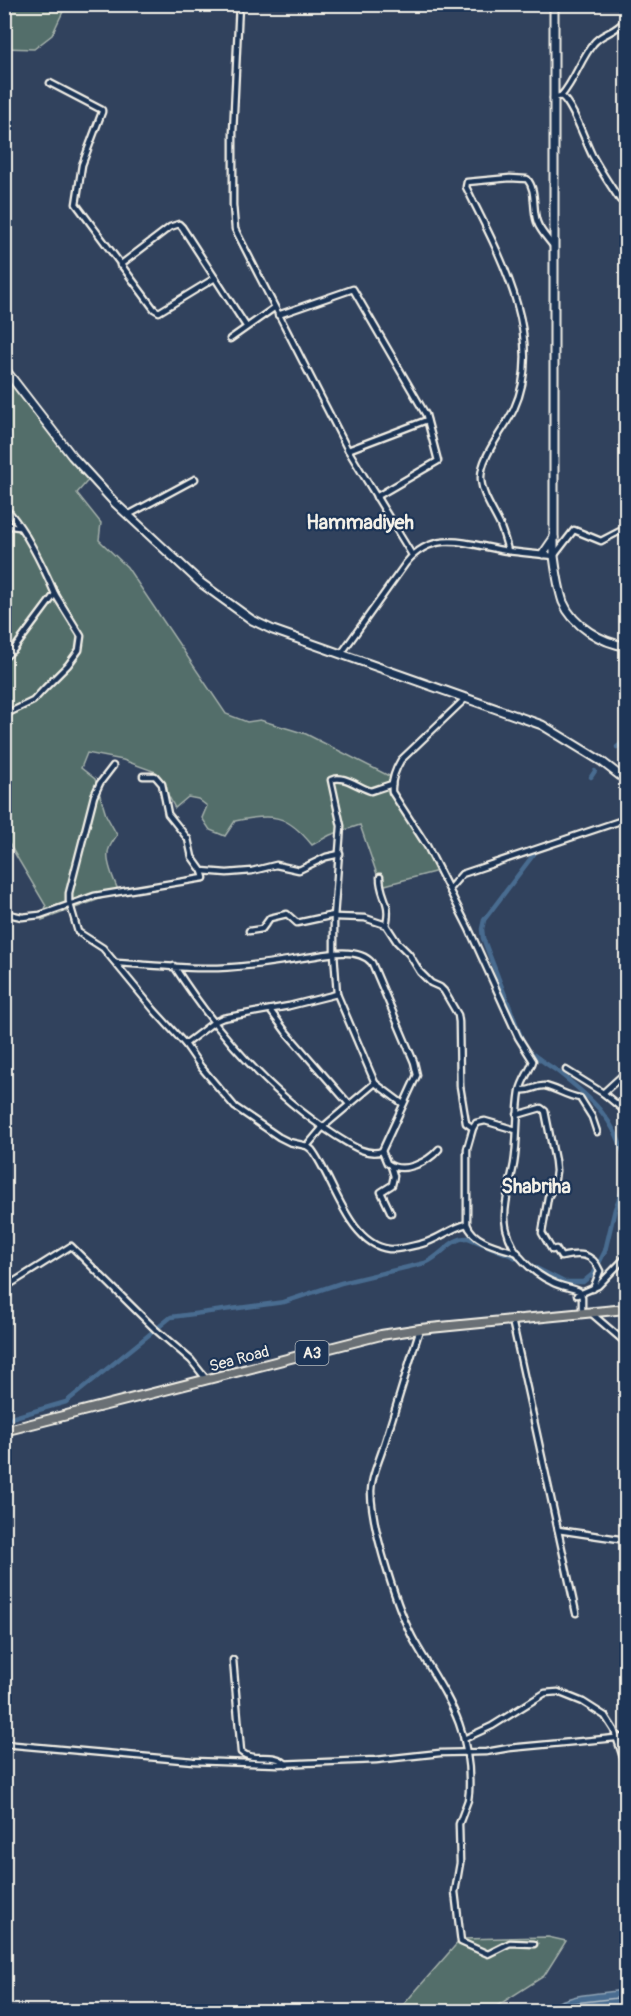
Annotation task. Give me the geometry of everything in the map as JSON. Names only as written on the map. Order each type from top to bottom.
[{"type":"highway","name":"Sea Road","points":[[4,1431],[359,1341],[420,1329],[512,1320],[581,1309],[591,1313],[627,1309]]},
{"type":"main road","points":[[554,4],[557,97],[554,247],[554,556],[562,596],[569,612],[598,637],[627,646]]},
{"type":"main road","points":[[4,368],[72,456],[128,515],[201,583],[252,620],[273,630],[542,724],[601,761],[623,778]]},
{"type":"main road","points":[[543,554],[555,536]]},
{"type":"street","points":[[239,4],[233,133],[234,221],[238,235],[348,450],[412,555]]},
{"type":"street","points":[[627,19],[614,32],[602,36],[593,43],[573,79],[557,97],[567,102],[607,181],[620,200],[627,200]]},
{"type":"street","points":[[50,83],[102,110],[82,165],[76,204],[157,312],[215,278]]},
{"type":"street","points":[[508,551],[501,527],[483,490],[481,473],[492,447],[515,408],[523,380],[523,339],[513,291],[466,187],[467,182],[510,178],[526,179],[531,185],[539,228],[554,247]]},
{"type":"street","points":[[120,264],[170,227],[179,224],[246,326]]},
{"type":"street","points":[[278,315],[353,289],[427,420],[438,460],[376,497]]},
{"type":"street","points":[[230,339],[274,308]]},
{"type":"street","points":[[348,450],[427,420]]},
{"type":"street","points":[[128,515],[195,479]]},
{"type":"street","points":[[4,513],[9,513],[33,548],[55,594],[81,636],[79,650],[68,665],[33,701],[4,715]]},
{"type":"street","points":[[4,522],[19,527]]},
{"type":"street","points":[[340,654],[412,555],[422,547],[432,543],[450,541],[554,556],[574,530],[601,541],[627,528]]},
{"type":"street","points":[[4,658],[14,649],[55,594]]},
{"type":"street","points":[[467,697],[401,760],[396,767],[392,784],[395,798],[427,846],[522,1046],[533,1061],[520,1090],[514,1161],[504,1223],[508,1238],[524,1262],[545,1279],[576,1290],[579,1294],[581,1309]]},
{"type":"street","points":[[113,766],[100,783],[94,796],[69,893],[78,932],[97,942],[116,963],[235,1107],[279,1137],[307,1146],[316,1156],[353,1226],[371,1242],[389,1249],[420,1244],[433,1241],[453,1228],[467,1224]]},
{"type":"street","points":[[4,913],[22,917],[40,915],[104,894],[204,878],[192,857],[188,838],[168,814],[162,784],[155,776],[143,776]]},
{"type":"street","points":[[392,784],[371,790],[343,778],[337,777],[331,780],[341,826],[334,916],[334,953],[337,994],[375,1083],[403,1104]]},
{"type":"street","points":[[449,889],[462,874],[627,819]]},
{"type":"street","points":[[202,871],[227,873],[252,871],[276,865],[299,870],[326,857],[340,854]]},
{"type":"street","points":[[381,877],[381,886],[389,911],[386,925]]},
{"type":"street","points":[[249,931],[262,929],[270,918],[287,914],[297,923],[334,916],[365,918],[386,925],[423,975],[444,991],[458,1015],[460,1086],[464,1120],[468,1126],[473,1128]]},
{"type":"street","points":[[116,963],[220,968],[334,953],[363,956],[372,963],[417,1071],[382,1150],[394,1176],[392,1185],[381,1192],[391,1213]]},
{"type":"street","points":[[174,966],[214,1022],[260,1077],[296,1108],[344,1141],[370,1153],[382,1150]]},
{"type":"street","points":[[185,1044],[223,1018],[270,1010],[337,994]]},
{"type":"street","points":[[270,1010],[286,1032],[349,1104]]},
{"type":"street","points":[[566,1070],[603,1093],[627,1112]]},
{"type":"street","points":[[603,1093],[627,1072]]},
{"type":"street","points":[[307,1146],[322,1127],[375,1083]]},
{"type":"street","points":[[520,1090],[528,1091],[543,1086],[580,1098],[592,1117],[597,1132]]},
{"type":"street","points":[[517,1115],[541,1108],[545,1111],[556,1171],[554,1186],[548,1197],[542,1228],[543,1235],[552,1250],[556,1249],[561,1257],[587,1255],[599,1267],[592,1290]]},
{"type":"street","points":[[516,1130],[485,1121],[476,1123],[473,1128],[467,1149],[467,1224],[477,1238],[518,1253]]},
{"type":"street","points":[[391,1166],[422,1163],[439,1149]]},
{"type":"street","points":[[4,1288],[71,1246],[156,1330],[191,1360],[207,1381]]},
{"type":"street","points":[[579,1294],[592,1290],[605,1280],[627,1257]]},
{"type":"street","points":[[591,1313],[627,1343]]},
{"type":"street","points":[[512,1320],[576,1613]]},
{"type":"street","points":[[420,1329],[372,1482],[371,1495],[379,1536],[406,1624],[447,1696],[464,1738],[469,1792],[459,1824],[460,1863],[455,1892],[461,1942],[488,1954],[510,1943],[534,1944]]},
{"type":"street","points":[[558,1530],[627,1540]]},
{"type":"street","points":[[232,1660],[241,1752],[248,1756],[278,1758],[286,1764]]},
{"type":"street","points":[[464,1738],[492,1726],[545,1694],[554,1691],[583,1702],[605,1716],[617,1738],[627,1766]]},
{"type":"street","points":[[4,1744],[193,1761],[286,1764],[486,1752],[627,1737]]},
{"type":"green space","points":[[5,4],[66,5],[52,35],[34,49],[5,48]]},
{"type":"green space","points":[[4,370],[91,477],[77,493],[101,523],[99,540],[127,567],[226,714],[247,722],[260,720],[306,734],[393,778],[392,792],[416,829],[438,871],[381,886],[360,825],[330,835],[312,845],[303,834],[286,821],[259,817],[235,821],[225,836],[210,830],[202,818],[207,806],[198,799],[188,797],[175,808],[156,772],[123,760],[87,753],[81,768],[95,779],[106,815],[117,835],[109,848],[108,862],[119,892],[42,920],[46,906],[5,837]]},
{"type":"green space","points":[[548,1937],[566,1941],[544,1976],[489,2011],[397,2012],[461,1939]]},
{"type":"water","points":[[626,1991],[626,2011],[544,2011],[569,1998]]},
{"type":"waterway","points":[[617,747],[626,740]]},
{"type":"waterway","points":[[591,777],[595,771]]},
{"type":"waterway","points":[[523,1042],[483,938],[482,929],[484,920],[534,854]]},
{"type":"waterway","points":[[527,1049],[569,1081],[600,1110],[615,1132],[626,1161]]},
{"type":"waterway","points":[[4,1420],[66,1402],[171,1317],[284,1302],[341,1283],[425,1263],[462,1238],[468,1238],[512,1256],[564,1282],[583,1282],[594,1273],[605,1251],[615,1209],[626,1180]]},
{"type":"district","name":"Hammadiyeh","points":[[360,522]]},
{"type":"district","name":"Shabriha","points":[[536,1186]]}]
